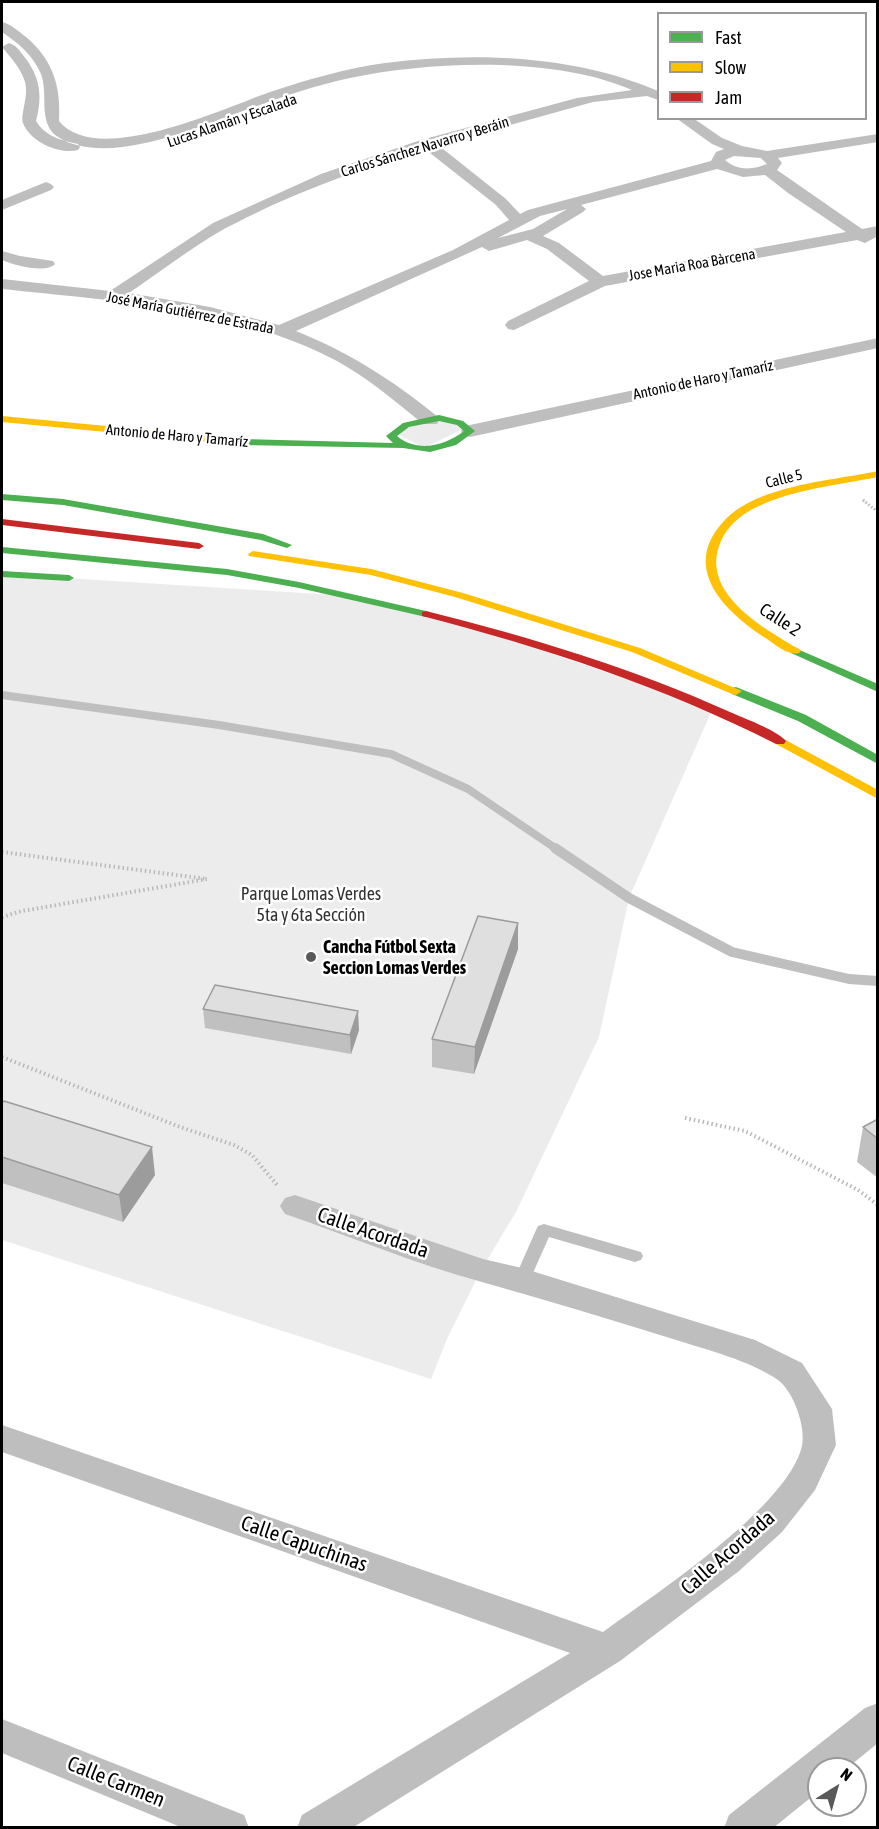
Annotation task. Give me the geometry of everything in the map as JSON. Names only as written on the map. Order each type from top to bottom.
[{"type":"main road","name":"Antonio de Haro y Tamaríz","points":[[2,419],[267,444],[353,445],[395,441]]},
{"type":"main road","points":[[447,419],[466,428],[460,440],[441,446],[412,448],[395,441],[401,427],[430,420],[447,419]]},
{"type":"main road","name":"Calle 5","points":[[712,541],[734,516],[755,504],[878,474]]},
{"type":"main road","points":[[2,497],[63,502],[263,537],[371,572],[459,595],[636,650],[802,718],[878,760]]},
{"type":"main road","points":[[2,522],[218,548]]},
{"type":"main road","name":"Calle 2","points":[[712,541],[711,576],[728,605],[753,626],[793,650],[878,689]]},
{"type":"main road","points":[[2,550],[227,572],[439,616],[526,640],[622,672],[713,708],[770,735],[878,795]]},
{"type":"main road","points":[[242,552],[371,572]]},
{"type":"main road","points":[[2,574],[86,579]]},
{"type":"main road","points":[[247,590],[351,596]]},
{"type":"street","name":"Lucas Alamán y Escalada","points":[[2,26],[18,36],[38,55],[51,76],[55,99],[52,121],[64,134],[91,141],[123,142],[153,138],[348,74],[378,68],[462,62],[544,65],[626,82],[657,98]]},
{"type":"street","name":"Lucas Alamán y Escalada","points":[[2,39],[20,59],[32,80],[36,100],[29,121],[35,133],[58,144],[94,150],[157,147],[326,89],[359,80],[462,62]]},
{"type":"street","name":"Lucas Alamán y Escalada","points":[[569,69],[622,93]]},
{"type":"street","name":"Carlos Sánchez Navarro y Beráin","points":[[114,296],[219,226],[319,181],[426,143],[590,99],[622,93],[657,99]]},
{"type":"street","points":[[685,120],[721,157],[767,165],[810,150],[878,138]]},
{"type":"street","points":[[426,143],[501,202],[517,220]]},
{"type":"street","points":[[281,331],[459,253],[517,220],[538,212],[688,172],[740,151],[767,165],[793,190],[878,247]]},
{"type":"street","points":[[2,205],[46,187]]},
{"type":"street","points":[[459,253],[526,237],[548,228],[610,192]]},
{"type":"street","points":[[501,202],[538,212],[556,213],[563,218]]},
{"type":"street","points":[[548,228],[553,246]]},
{"type":"street","points":[[502,229],[506,235],[526,237],[553,246],[600,282]]},
{"type":"street","name":"Jose Maria Roa Bàrcena","points":[[514,325],[600,282],[878,231]]},
{"type":"street","points":[[2,251],[17,261],[46,264]]},
{"type":"street","name":"José María Gutiérrez de Estrada","points":[[2,285],[114,296],[205,312],[281,331],[329,351],[372,375],[430,420]]},
{"type":"street","name":"Antonio de Haro y Tamaríz","points":[[466,428],[878,343]]},
{"type":"street","points":[[399,394],[409,424]]},
{"type":"street","name":"Calle Acordada","points":[[295,1206],[481,1270],[522,1280],[744,1349],[791,1372],[816,1409],[819,1445],[802,1480],[770,1522],[727,1560],[607,1650],[316,1827]]},
{"type":"street","name":"Calle Capuchinas","points":[[2,1438],[607,1650]]},
{"type":"street","points":[[743,1827],[878,1720]]},
{"type":"street","name":"Calle Carmen","points":[[2,1736],[230,1827]]},
{"type":"lane","points":[[522,1280],[544,1230],[636,1256]]},
{"type":"path","points":[[2,852],[207,879],[22,911],[2,917]]},
{"type":"path","points":[[2,1057],[180,1126],[234,1144],[252,1155],[295,1206]]},
{"type":"path","points":[[685,1118],[745,1131],[858,1190],[878,1205]]},
{"type":"green space","points":[[439,418],[467,427],[424,448],[394,432]]},
{"type":"green space","name":"Parque Lomas Verdes 5ta y 6ta Sección","points":[[2,574],[351,596],[439,616],[713,708],[629,898],[599,1037],[516,1212],[481,1270],[447,1339],[431,1379],[2,1240]]},
{"type":"building","points":[[478,916],[518,923],[475,1047],[432,1039]]},
{"type":"building","points":[[215,985],[358,1011],[350,1035],[203,1009]]},
{"type":"building","points":[[4,1101],[152,1147],[119,1195],[2,1157],[2,1103]]},
{"type":"building","points":[[878,1119],[878,1139],[863,1127]]},
{"type":"waterway","points":[[2,695],[219,725],[391,754],[468,789],[558,850]]},
{"type":"waterway","points":[[555,848],[629,898],[732,952],[849,979],[878,981]]},
{"type":"traffic: fast","points":[[439,418],[460,423],[470,431],[442,446],[419,449],[399,443],[391,436],[406,425],[439,418]]},
{"type":"traffic: fast","points":[[242,442],[400,446]]},
{"type":"traffic: fast","points":[[2,497],[63,502],[263,537],[287,545]]},
{"type":"traffic: fast","points":[[2,550],[227,572],[299,585],[426,614]]},
{"type":"traffic: fast","points":[[2,574],[69,578]]},
{"type":"traffic: fast","points":[[795,651],[878,689]]},
{"type":"traffic: fast","points":[[736,691],[802,718],[878,760]]},
{"type":"traffic: slow","points":[[2,419],[242,442]]},
{"type":"traffic: slow","points":[[795,651],[743,617],[718,588],[712,574],[711,560],[718,535],[739,513],[768,499],[798,490],[878,474]]},
{"type":"traffic: slow","points":[[253,554],[371,572],[459,595],[636,650],[736,691]]},
{"type":"traffic: slow","points":[[780,741],[878,795]]},
{"type":"traffic: jam","points":[[2,522],[199,546]]},
{"type":"traffic: jam","points":[[426,614],[517,638],[607,667],[695,700],[780,741]]},
{"type":"place","name":"Cancha Fútbol Sexta Seccion Lomas Verdes","points":[[311,957]]}]
